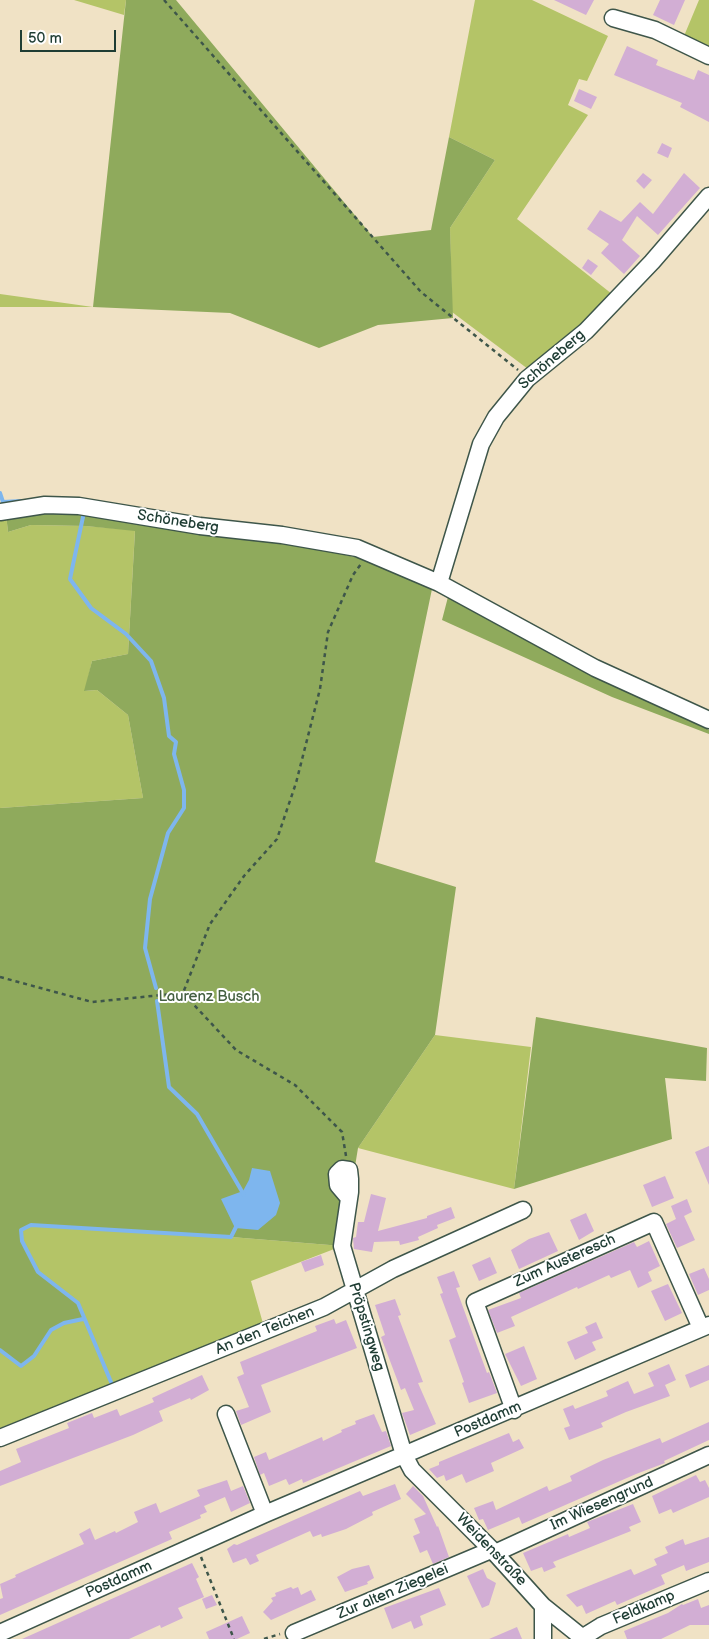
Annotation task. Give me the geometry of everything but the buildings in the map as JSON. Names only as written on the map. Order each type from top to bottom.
[{"type":"street","points":[[613,18],[655,30],[709,56]]},
{"type":"street","name":"Schöneberg","points":[[439,583],[480,444],[496,417],[527,379],[586,331],[652,262],[709,196]]},
{"type":"street","name":"Schöneberg","points":[[0,512],[45,505],[80,506],[200,526],[282,535],[357,548],[439,583],[595,668],[709,720]]},
{"type":"street","name":"Pröpstingweg","points":[[349,1170],[342,1169],[337,1174],[338,1185],[349,1198],[342,1246],[404,1455]]},
{"type":"street","name":"An den Teichen","points":[[0,1438],[324,1307],[393,1269],[524,1210]]},
{"type":"street","name":"Zum Austeresch","points":[[514,1410],[475,1302],[654,1222],[705,1326]]},
{"type":"street","name":"Postdamm","points":[[0,1633],[265,1514],[514,1410],[705,1326]]},
{"type":"street","points":[[226,1414],[265,1514]]},
{"type":"street","name":"Weidenstraße","points":[[404,1455],[412,1470],[493,1551],[543,1606],[582,1639]]},
{"type":"street","name":"Im Wiesengrund","points":[[493,1551],[709,1456]]},
{"type":"street","name":"Zur alten Ziegelei","points":[[294,1633],[493,1551]]},
{"type":"street","name":"Feldkamp","points":[[582,1639],[601,1626],[709,1581]]},
{"type":"street","points":[[543,1606],[543,1639]]},
{"type":"path","points":[[164,0],[422,292],[527,379]]},
{"type":"path","points":[[183,993],[210,924],[244,876],[277,839],[296,783],[320,689],[328,632],[354,575],[369,552]]},
{"type":"path","points":[[0,977],[92,1002],[183,993]]},
{"type":"path","points":[[183,993],[236,1050],[295,1085],[342,1132],[349,1170]]},
{"type":"path","points":[[196,1545],[234,1639]]},
{"type":"green space","points":[[74,0],[126,0],[124,15]]},
{"type":"green space","points":[[126,0],[176,0],[373,237],[431,230],[449,137],[495,160],[450,228],[453,318],[378,325],[319,348],[230,313],[93,307]]},
{"type":"green space","points":[[475,0],[532,0],[608,36],[587,81],[579,79],[568,105],[588,115],[517,219],[612,294],[583,327],[528,369],[452,312],[450,228],[495,160],[449,137]]},
{"type":"green space","points":[[699,0],[709,0],[709,48],[684,36]]},
{"type":"green space","points":[[0,294],[93,307],[0,307]]},
{"type":"green space","name":"Laurenz Busch","points":[[87,511],[304,546],[364,559],[432,589],[375,862],[456,887],[435,1035],[358,1148],[342,1246],[231,1237],[31,1225],[21,1230],[22,1241],[38,1272],[78,1303],[83,1319],[64,1323],[51,1330],[34,1356],[21,1366],[0,1350],[0,808],[143,798],[128,715],[97,690],[84,691],[92,661],[128,654],[135,531],[86,526],[31,525],[8,532],[6,514]]},
{"type":"green space","points":[[6,514],[8,532],[31,525],[86,526],[135,530],[128,654],[92,661],[85,691],[97,690],[128,715],[143,798],[0,808],[0,515]]},
{"type":"green space","points":[[448,597],[608,683],[709,730],[709,734],[612,697],[442,620]]},
{"type":"green space","points":[[536,1017],[707,1048],[706,1081],[665,1078],[672,1139],[514,1189]]},
{"type":"green space","points":[[435,1035],[531,1047],[514,1189],[358,1148]]},
{"type":"green space","points":[[31,1225],[231,1237],[342,1246],[251,1281],[264,1327],[0,1428],[0,1350],[21,1366],[34,1356],[51,1330],[64,1323],[78,1303],[38,1272],[22,1241],[21,1230]]},
{"type":"water","points":[[252,1168],[270,1171],[280,1203],[276,1215],[258,1230],[235,1228],[221,1199],[243,1191],[249,1180]]},
{"type":"waterway","points":[[0,493],[3,502],[21,501]]},
{"type":"waterway","points":[[84,512],[70,579],[91,608],[126,634],[151,661],[164,698],[169,736],[176,742],[174,754],[184,790],[184,808],[168,833],[150,899],[145,948],[156,988]]},
{"type":"waterway","points":[[157,1001],[169,1087],[197,1114],[244,1195]]},
{"type":"waterway","points":[[111,1382],[78,1303],[38,1272],[22,1241],[21,1230],[31,1225],[231,1237],[237,1225]]},
{"type":"waterway","points":[[0,1350],[21,1366],[34,1356],[51,1330],[64,1323],[83,1319]]}]
